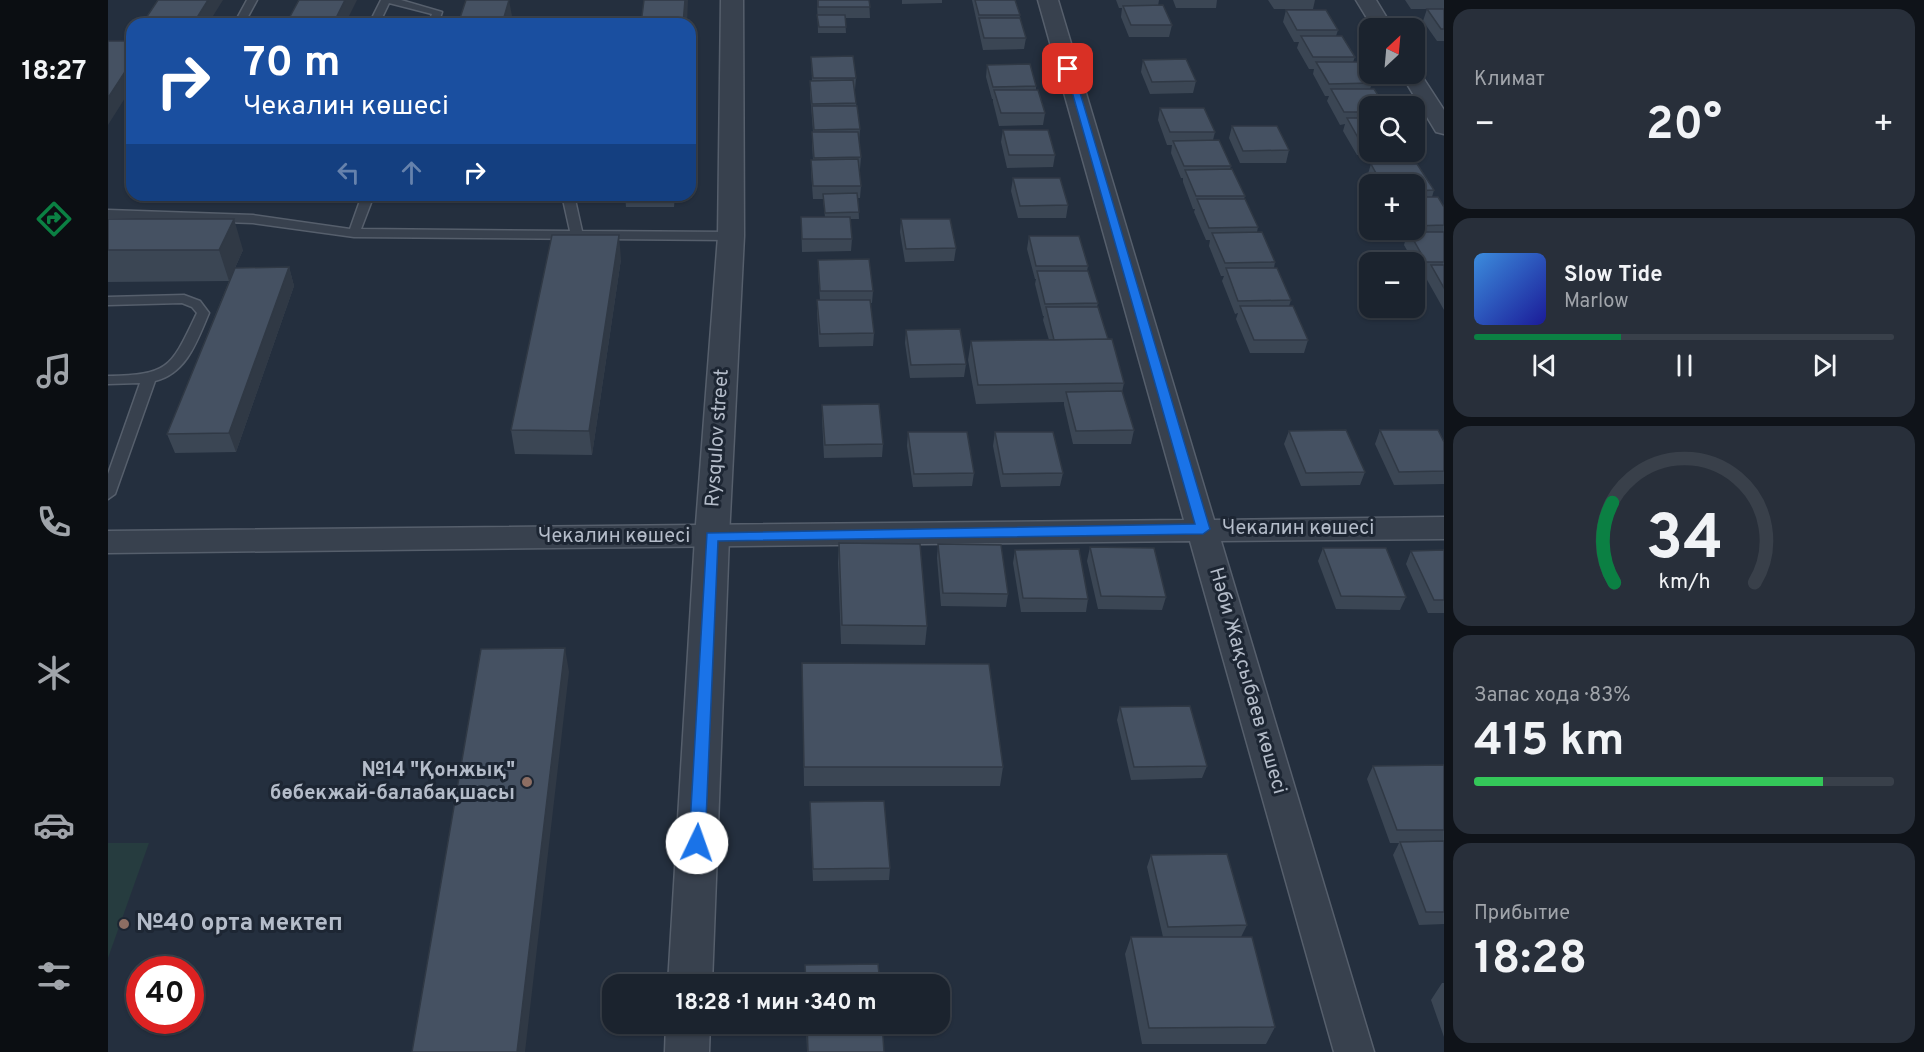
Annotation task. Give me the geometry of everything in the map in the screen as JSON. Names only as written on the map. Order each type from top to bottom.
[{"type":"street","name":"Rysqulov street","points":[[690,974],[712,537],[731,236],[732,0]]},
{"type":"street","name":"Нәби Жақсыбаев көшесі","points":[[1048,0],[1354,1052]]},
{"type":"street","points":[[1366,0],[1377,18]]},
{"type":"street","points":[[1417,84],[1444,127]]},
{"type":"street","name":"Чекалин көшесі","points":[[108,542],[1444,528]]},
{"type":"street","points":[[687,1052],[688,1034]]},
{"type":"lane","points":[[242,18],[252,0]]},
{"type":"lane","points":[[378,18],[388,0],[437,12],[435,18]]},
{"type":"lane","points":[[354,233],[366,201]]},
{"type":"lane","points":[[569,201],[577,234]]},
{"type":"lane","points":[[108,214],[253,219],[354,233],[731,236]]},
{"type":"lane","points":[[108,301],[184,299],[196,304],[203,313],[178,366],[148,381],[108,380]]},
{"type":"lane","points":[[108,494],[148,381]]},
{"type":"green space","points":[[108,843],[149,843],[108,958]]},
{"type":"building","points":[[158,0],[208,0],[197,18],[146,18]]},
{"type":"building","points":[[299,0],[345,0],[336,18],[289,18]]},
{"type":"building","points":[[466,0],[509,0],[504,18],[460,18]]},
{"type":"building","points":[[644,0],[685,0],[684,18],[642,18]]},
{"type":"building","points":[[818,0],[869,0],[870,7],[818,7]]},
{"type":"building","points":[[975,0],[1015,0],[1020,15],[979,15]]},
{"type":"building","points":[[1163,5],[1172,25],[1131,25],[1123,6]]},
{"type":"building","points":[[1427,9],[1444,9],[1444,29],[1441,29]]},
{"type":"building","points":[[1286,10],[1326,10],[1338,30],[1297,30]]},
{"type":"building","points":[[817,15],[845,15],[846,27],[819,27]]},
{"type":"building","points":[[979,18],[1020,18],[1026,38],[984,38]]},
{"type":"building","points":[[1301,36],[1342,36],[1355,57],[1313,57]]},
{"type":"building","points":[[108,41],[126,41],[126,70],[108,98]]},
{"type":"building","points":[[853,56],[856,78],[813,78],[811,57]]},
{"type":"building","points":[[1186,59],[1196,81],[1152,82],[1143,60]]},
{"type":"building","points":[[1316,62],[1358,62],[1359,83],[1329,84]]},
{"type":"building","points":[[1030,64],[1036,86],[993,87],[987,65]]},
{"type":"building","points":[[853,80],[856,103],[812,104],[810,81]]},
{"type":"building","points":[[1331,89],[1374,89],[1379,96],[1359,96],[1359,112],[1344,112]]},
{"type":"building","points":[[994,90],[1038,90],[1045,113],[1001,113]]},
{"type":"building","points":[[812,106],[857,106],[860,129],[814,130]]},
{"type":"building","points":[[1160,108],[1204,108],[1215,132],[1170,132]]},
{"type":"building","points":[[1347,118],[1359,118],[1359,139]]},
{"type":"building","points":[[1232,126],[1277,126],[1289,150],[1243,151]]},
{"type":"building","points":[[1003,130],[1048,130],[1055,155],[1009,155]]},
{"type":"building","points":[[812,132],[858,132],[861,157],[814,158]]},
{"type":"building","points":[[1219,140],[1231,166],[1184,166],[1173,141]]},
{"type":"building","points":[[858,159],[861,186],[813,186],[811,160]]},
{"type":"building","points":[[1371,164],[1417,164],[1424,174],[1376,174]]},
{"type":"building","points":[[1232,169],[1245,196],[1196,196],[1185,170]]},
{"type":"building","points":[[1425,176],[1434,190],[1425,190]]},
{"type":"building","points":[[1013,178],[1060,178],[1068,205],[1020,206]]},
{"type":"building","points":[[857,193],[859,212],[825,213],[823,194]]},
{"type":"building","points":[[1425,197],[1438,197],[1444,207],[1444,225],[1425,226]]},
{"type":"building","points":[[1197,199],[1245,199],[1258,227],[1209,228]]},
{"type":"building","points":[[801,217],[850,217],[852,239],[802,239]]},
{"type":"building","points":[[108,219],[234,219],[219,250],[108,250]]},
{"type":"building","points":[[901,219],[950,219],[956,248],[906,249]]},
{"type":"building","points":[[1262,232],[1275,262],[1225,263],[1212,233]]},
{"type":"building","points":[[1425,232],[1444,232],[1444,262],[1426,262],[1425,252],[1420,252],[1414,240],[1425,240]]},
{"type":"building","points":[[552,235],[619,235],[589,431],[511,430]]},
{"type":"building","points":[[1029,236],[1079,236],[1088,266],[1036,266]]},
{"type":"building","points":[[869,259],[873,291],[820,291],[818,260]]},
{"type":"building","points":[[1431,265],[1444,265],[1444,288]]},
{"type":"building","points":[[289,267],[229,433],[167,434],[235,268]]},
{"type":"building","points":[[1226,268],[1277,268],[1291,300],[1238,301]]},
{"type":"building","points":[[1037,271],[1088,271],[1098,303],[1045,304]]},
{"type":"building","points":[[817,300],[870,300],[874,333],[820,334]]},
{"type":"building","points":[[1240,306],[1293,306],[1308,340],[1254,340]]},
{"type":"building","points":[[1046,307],[1098,307],[1108,339],[1054,340]]},
{"type":"building","points":[[960,329],[966,364],[911,365],[906,330]]},
{"type":"building","points":[[1112,339],[1124,383],[978,385],[971,341]]},
{"type":"building","points":[[1122,391],[1134,430],[1076,431],[1066,392]]},
{"type":"building","points":[[879,404],[883,444],[825,445],[822,405]]},
{"type":"building","points":[[1346,430],[1365,472],[1306,473],[1289,431]]},
{"type":"building","points":[[1380,430],[1438,430],[1444,442],[1444,471],[1399,472]]},
{"type":"building","points":[[908,432],[967,432],[974,473],[914,474]]},
{"type":"building","points":[[995,432],[1053,432],[1063,473],[1003,474]]},
{"type":"building","points":[[839,543],[920,544],[927,626],[842,625]]},
{"type":"building","points":[[938,544],[1001,545],[1008,594],[943,593]]},
{"type":"building","points":[[1090,547],[1154,548],[1166,597],[1101,596]]},
{"type":"building","points":[[1323,548],[1386,548],[1406,597],[1341,596]]},
{"type":"building","points":[[1079,549],[1088,599],[1023,598],[1015,550]]},
{"type":"building","points":[[1444,550],[1444,600],[1434,600],[1411,551]]},
{"type":"building","points":[[565,648],[517,1052],[412,1052],[481,649]]},
{"type":"building","points":[[802,663],[989,664],[1003,767],[804,767]]},
{"type":"building","points":[[1190,706],[1207,766],[1134,767],[1120,707]]},
{"type":"building","points":[[1444,765],[1444,830],[1397,830],[1373,766]]},
{"type":"building","points":[[884,801],[890,868],[813,869],[810,802]]},
{"type":"building","points":[[1444,841],[1444,912],[1426,912],[1400,842]]},
{"type":"building","points":[[1227,854],[1247,925],[1168,927],[1151,855]]},
{"type":"building","points":[[1131,937],[1252,937],[1275,1027],[1149,1028]]},
{"type":"building","points":[[878,964],[879,974],[805,974],[805,965]]},
{"type":"building","points":[[807,1034],[883,1034],[884,1052],[808,1052]]},
{"type":"place","name":"№14 \"Қонжық\" бөбекжай-балабақшасы","points":[[527,782]]},
{"type":"place","name":"№40 орта мектеп","points":[[124,924]]},
{"type":"route","points":[[697,843],[712,537],[1203,529],[1068,69]]}]
